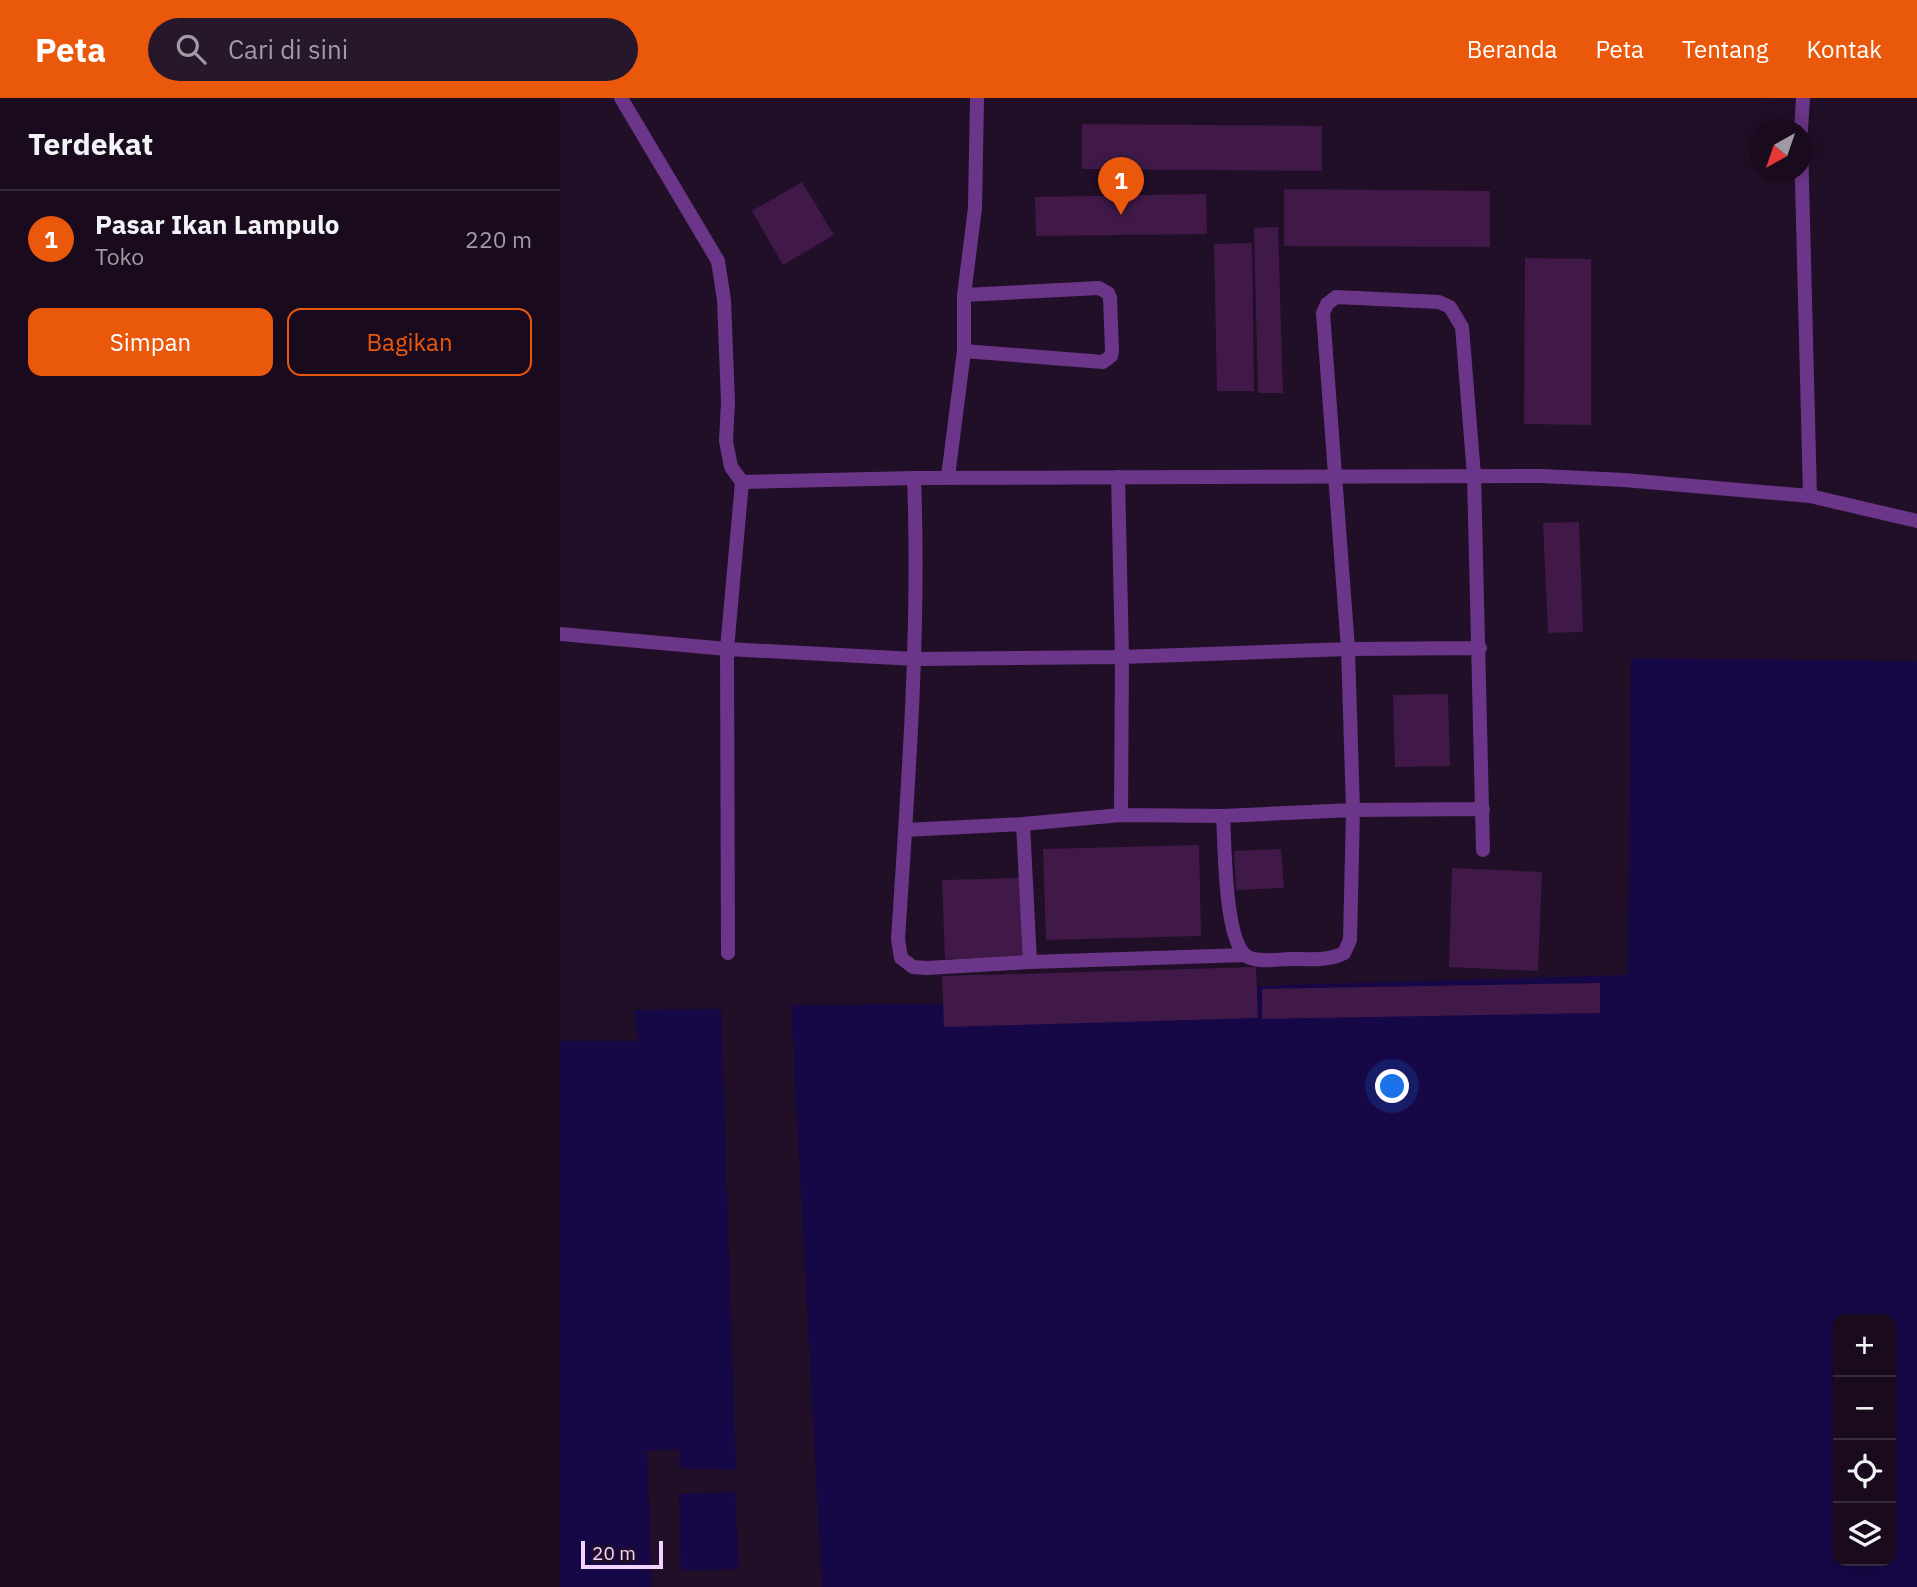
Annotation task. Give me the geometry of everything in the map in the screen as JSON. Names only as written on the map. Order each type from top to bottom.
[{"type":"street","points":[[621,98],[718,261],[725,313],[728,402],[726,441],[730,467],[742,482],[727,649],[728,953]]},
{"type":"street","points":[[948,477],[964,351],[964,295],[975,208],[977,98]]},
{"type":"street","points":[[1802,119],[1803,98]]},
{"type":"street","points":[[1802,182],[1810,496]]},
{"type":"street","points":[[964,295],[1099,288],[1108,293],[1110,298],[1112,352],[1108,360],[1103,362],[964,351]]},
{"type":"street","points":[[914,478],[915,659],[898,939],[899,950],[905,962],[918,968],[926,968],[1245,955],[1257,960],[1340,955],[1347,949],[1350,940],[1353,810],[1348,649],[1323,313],[1327,304],[1336,297],[1439,302],[1450,307],[1462,327],[1474,475],[1483,850]]},
{"type":"street","points":[[742,482],[948,477],[1474,475],[1624,480],[1810,496],[1917,521]]},
{"type":"street","points":[[1118,477],[1122,657],[1121,815]]},
{"type":"street","points":[[560,634],[727,649],[915,659],[1480,648]]},
{"type":"street","points":[[905,830],[1023,824],[1121,815],[1223,816],[1353,810],[1483,809]]},
{"type":"street","points":[[1223,816],[1230,920],[1237,943],[1245,955]]},
{"type":"street","points":[[1023,824],[1030,962]]},
{"type":"shaded area","points":[[1631,658],[1917,661],[1917,1587],[560,1587],[560,1041],[638,1041],[634,1010],[945,1004],[1285,985],[1628,975]]},
{"type":"pier","points":[[791,1005],[822,1587],[652,1587],[647,1451],[679,1449],[679,1468],[736,1470],[721,1009]],"holes":[[[735,1492],[739,1569],[681,1571],[679,1494]]]},
{"type":"building","points":[[1082,124],[1322,126],[1322,171],[1082,169]]},
{"type":"building","points":[[802,182],[834,235],[783,265],[752,211]]},
{"type":"building","points":[[1284,189],[1490,191],[1490,247],[1284,246]]},
{"type":"building","points":[[1206,194],[1207,234],[1036,236],[1035,197]]},
{"type":"building","points":[[1278,227],[1283,393],[1258,393],[1254,228]]},
{"type":"building","points":[[1252,243],[1254,391],[1217,391],[1214,244]]},
{"type":"building","points":[[1525,258],[1591,259],[1591,425],[1524,424]]},
{"type":"building","points":[[1579,522],[1583,632],[1548,633],[1543,523]]},
{"type":"building","points":[[1448,694],[1450,766],[1395,767],[1393,695]]},
{"type":"building","points":[[1199,845],[1201,936],[1046,940],[1043,849]]},
{"type":"building","points":[[1281,849],[1284,888],[1236,890],[1234,851]]},
{"type":"building","points":[[1452,868],[1542,872],[1538,971],[1449,967]]},
{"type":"building","points":[[1020,878],[1023,957],[945,959],[942,880]]},
{"type":"building","points":[[1256,967],[1258,1018],[944,1027],[942,976]]},
{"type":"building","points":[[1600,983],[1600,1013],[1262,1019],[1262,989]]},
{"type":"place","name":"Pasar Ikan Lampulo","points":[[1121,215]]}]
